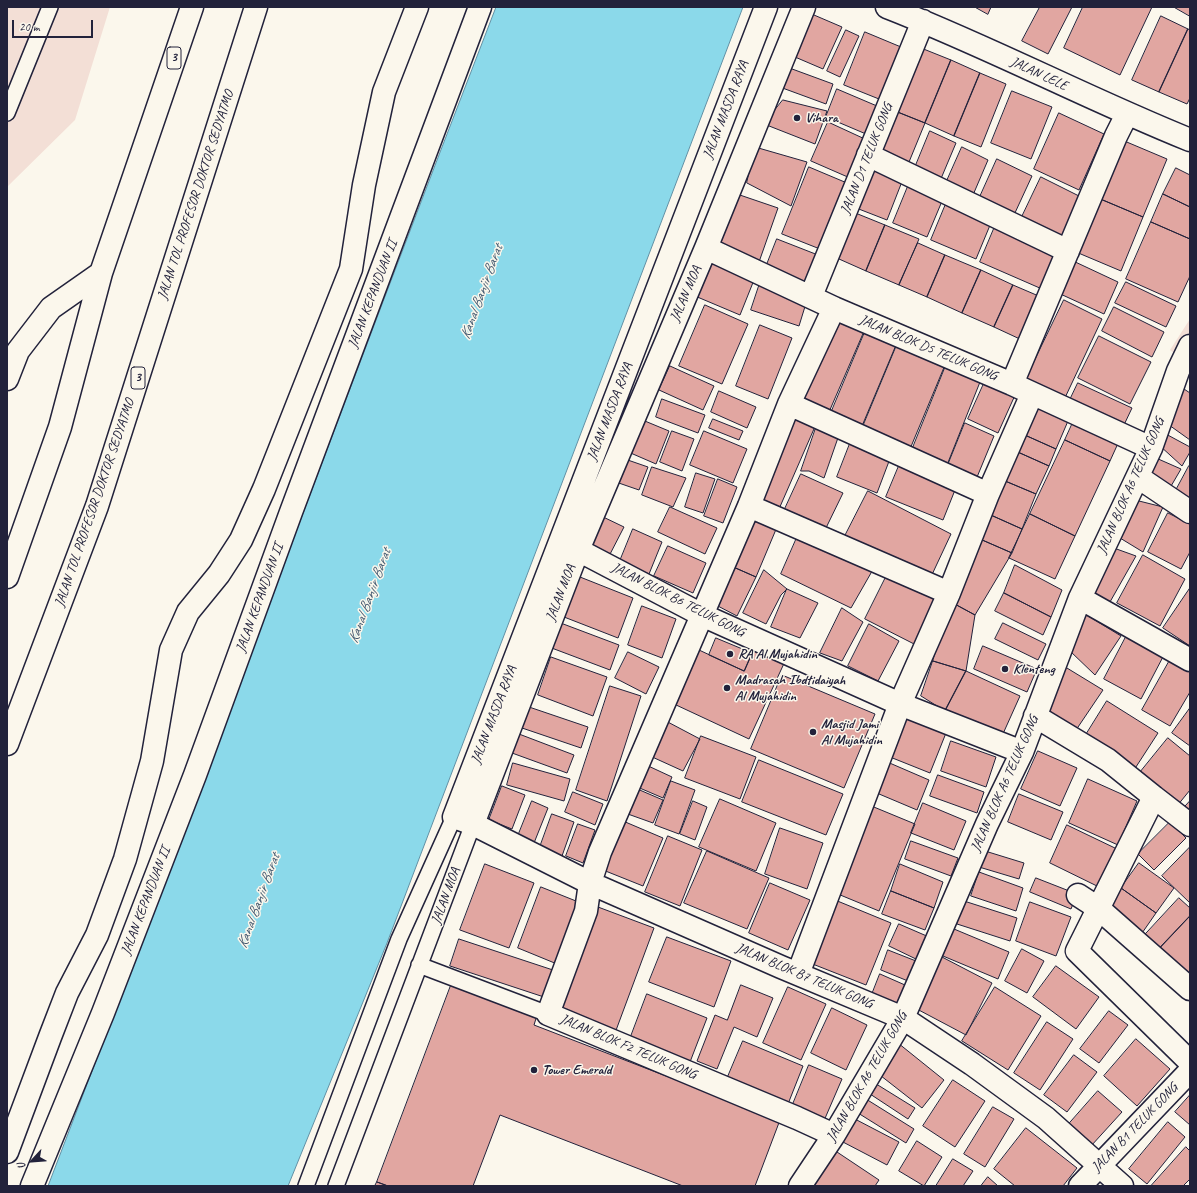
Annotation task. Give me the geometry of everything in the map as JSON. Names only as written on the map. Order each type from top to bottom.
[{"type":"main road","name":"3","points":[[7,577],[60,427],[101,273],[192,7]]},
{"type":"main road","name":"JALAN TOL PROFESOR DOKTOR SEDYATMO","points":[[7,744],[97,506],[256,7]]},
{"type":"main road","name":"JALAN KEPANDUAN II","points":[[7,1152],[50,1037],[68,993],[96,935],[125,859],[152,762],[171,650],[188,612],[219,574],[241,540],[264,489],[351,270],[364,185],[384,92],[416,7]]},
{"type":"main road","name":"JALAN KEPANDUAN II","points":[[32,1186],[103,1013],[195,775],[294,504],[480,7]]},
{"type":"main road","name":"JALAN MASDA RAYA","points":[[464,820],[766,7]]},
{"type":"main road","name":"JALAN MOA","points":[[464,820],[706,248],[804,7]]},
{"type":"main road","name":"JALAN LELE","points":[[888,7],[923,21],[1128,114],[1190,140]]},
{"type":"main road","name":"JALAN D1 TELUK GONG","points":[[810,296],[923,21]]},
{"type":"main road","points":[[1012,384],[1116,136],[1128,114]]},
{"type":"main road","points":[[868,155],[1068,251]]},
{"type":"main road","name":"JALAN BLOK D5 TELUK GONG","points":[[706,248],[834,308],[1012,384],[1151,448]]},
{"type":"main road","points":[[7,379],[18,350],[51,308],[101,273]]},
{"type":"main road","points":[[548,1014],[586,911],[590,883],[600,852],[749,506],[789,404],[834,308]]},
{"type":"main road","name":"JALAN BLOK A6 TELUK GONG","points":[[800,1186],[834,1135],[903,1018],[987,824],[1022,752],[1080,598],[1138,477],[1184,375],[1190,346]]},
{"type":"main road","points":[[798,974],[900,704],[949,593],[988,494],[1032,394]]},
{"type":"main road","points":[[789,404],[988,494]]},
{"type":"main road","points":[[1138,477],[1190,512]]},
{"type":"main road","points":[[749,506],[949,593]]},
{"type":"main road","name":"JALAN BLOK B6 TELUK GONG","points":[[578,550],[702,615],[900,704],[1022,752]]},
{"type":"main road","points":[[1080,598],[1190,660]]},
{"type":"main road","points":[[1035,716],[1061,730],[1108,760],[1190,825]]},
{"type":"main road","points":[[1154,797],[1077,951],[1190,1062]]},
{"type":"main road","name":"JALAN BLOK B7 TELUK GONG","points":[[464,820],[590,883],[903,1018],[972,1064],[1046,1118],[1122,1186]]},
{"type":"main road","points":[[1078,895],[1098,908],[1190,989]]},
{"type":"main road","name":"JALAN BLOK F2 TELUK GONG","points":[[548,1014],[797,1118],[834,1135]]},
{"type":"main road","name":"JALAN B1 TELUK GONG","points":[[1080,1186],[1190,1071]]},
{"type":"lane","points":[[7,113],[50,7]]},
{"type":"lane","name":"JALAN MOA","points":[[336,1186],[419,965],[464,820]]},
{"type":"lane","name":"JALAN MOA","points":[[306,1186],[399,938],[464,820]]},
{"type":"lane","name":"JALAN BLOK F2 TELUK GONG","points":[[419,965],[548,1014]]},
{"type":"shaded area","points":[[7,7],[110,7],[75,120],[7,187]]},
{"type":"shaded area","points":[[1190,319],[1190,364],[1170,350]]},
{"type":"water","name":"Kanal Banjir Barat","points":[[496,7],[743,7],[387,943],[288,1186],[48,1186],[383,301]]},
{"type":"building","points":[[975,7],[991,7],[988,14]]},
{"type":"building","points":[[1040,7],[1072,7],[1048,54],[1022,41]]},
{"type":"building","points":[[1083,7],[1152,7],[1120,75],[1064,48]]},
{"type":"building","points":[[1174,7],[1190,7],[1190,16]]},
{"type":"building","points":[[807,12],[842,27],[823,69],[788,54]]},
{"type":"building","points":[[1161,16],[1188,29],[1159,92],[1132,80]]},
{"type":"building","points":[[1188,29],[1190,30],[1190,98],[1187,104],[1159,92]]},
{"type":"building","points":[[846,30],[859,36],[840,77],[827,71]]},
{"type":"building","points":[[865,32],[901,47],[879,99],[844,85]]},
{"type":"building","points":[[921,48],[951,60],[925,123],[895,111]]},
{"type":"building","points":[[951,60],[980,73],[954,136],[925,123]]},
{"type":"building","points":[[784,66],[833,84],[826,104],[777,86]]},
{"type":"building","points":[[980,73],[1006,84],[981,147],[954,136]]},
{"type":"building","points":[[837,89],[877,106],[866,134],[826,117]]},
{"type":"building","points":[[1012,91],[1052,107],[1031,159],[991,143]]},
{"type":"building","name":"Vihara","points":[[783,100],[827,111],[815,144],[764,124]]},
{"type":"building","points":[[895,111],[925,123],[909,162],[879,150]]},
{"type":"building","points":[[1059,113],[1104,134],[1079,190],[1034,169]]},
{"type":"building","points":[[828,122],[867,140],[850,178],[811,161]]},
{"type":"building","points":[[930,131],[956,143],[940,181],[914,170]]},
{"type":"building","points":[[1122,140],[1167,159],[1143,217],[1098,198]]},
{"type":"building","points":[[755,147],[807,162],[791,206],[747,183]]},
{"type":"building","points":[[962,147],[988,160],[973,195],[946,183]]},
{"type":"building","points":[[997,159],[1032,176],[1014,215],[979,199]]},
{"type":"building","points":[[868,165],[903,179],[887,220],[851,206]]},
{"type":"building","points":[[809,167],[847,183],[820,249],[782,234]]},
{"type":"building","points":[[1176,168],[1190,175],[1190,207],[1163,194]]},
{"type":"building","points":[[1041,177],[1081,197],[1060,240],[1020,221]]},
{"type":"building","points":[[911,179],[945,194],[927,237],[893,223]]},
{"type":"building","points":[[731,192],[778,208],[759,262],[712,246]]},
{"type":"building","points":[[1163,194],[1190,207],[1190,239],[1151,222]]},
{"type":"building","points":[[1098,198],[1143,217],[1121,271],[1076,252]]},
{"type":"building","points":[[948,199],[993,218],[976,259],[931,240]]},
{"type":"building","points":[[848,210],[885,225],[866,271],[830,255]]},
{"type":"building","points":[[1151,222],[1190,239],[1190,276],[1178,302],[1126,279]]},
{"type":"building","points":[[996,224],[1058,250],[1042,289],[980,262]]},
{"type":"building","points":[[885,225],[919,239],[899,285],[866,271]]},
{"type":"building","points":[[777,239],[818,255],[805,289],[764,272]]},
{"type":"building","points":[[918,243],[945,255],[927,297],[899,285]]},
{"type":"building","points":[[945,255],[981,270],[962,313],[927,297]]},
{"type":"building","points":[[1071,260],[1118,282],[1104,314],[1056,292]]},
{"type":"building","points":[[709,261],[754,280],[740,315],[695,296]]},
{"type":"building","points":[[981,270],[1013,285],[994,327],[962,313]]},
{"type":"building","points":[[1126,282],[1176,306],[1166,327],[1115,303]]},
{"type":"building","points":[[760,283],[807,300],[799,326],[751,310]]},
{"type":"building","points":[[1013,285],[1041,297],[1022,340],[994,327]]},
{"type":"building","points":[[1064,300],[1102,319],[1063,402],[1024,383]]},
{"type":"building","points":[[705,305],[748,324],[722,384],[679,366]]},
{"type":"building","points":[[1114,307],[1164,332],[1152,357],[1102,331]]},
{"type":"building","points":[[833,315],[865,329],[829,412],[797,398]]},
{"type":"building","points":[[760,325],[792,338],[768,399],[736,386]]},
{"type":"building","points":[[865,332],[896,345],[862,426],[831,413]]},
{"type":"building","points":[[1099,336],[1151,362],[1130,404],[1078,378]]},
{"type":"building","points":[[897,345],[945,365],[910,449],[862,429]]},
{"type":"building","points":[[670,366],[714,386],[703,410],[659,390]]},
{"type":"building","points":[[945,368],[980,382],[947,465],[912,450]]},
{"type":"building","points":[[986,379],[1016,393],[998,433],[968,419]]},
{"type":"building","points":[[1078,383],[1132,408],[1123,427],[1069,402]]},
{"type":"building","points":[[1181,387],[1190,393],[1190,440],[1169,425]]},
{"type":"building","points":[[719,391],[756,407],[747,428],[711,412]]},
{"type":"building","points":[[1033,397],[1071,414],[1056,449],[1018,432]]},
{"type":"building","points":[[662,399],[705,415],[698,433],[656,417]]},
{"type":"building","points":[[791,411],[817,422],[779,509],[755,499]]},
{"type":"building","points":[[1075,418],[1120,439],[1110,461],[1065,440]]},
{"type":"building","points":[[640,419],[669,431],[656,464],[626,451]]},
{"type":"building","points":[[713,419],[743,431],[739,440],[709,428]]},
{"type":"building","points":[[965,423],[994,436],[975,482],[946,470]]},
{"type":"building","points":[[817,425],[840,432],[824,478],[809,471],[801,471]]},
{"type":"building","points":[[672,431],[694,439],[682,471],[660,462]]},
{"type":"building","points":[[704,431],[747,449],[733,483],[690,465]]},
{"type":"building","points":[[1018,432],[1056,449],[1049,466],[1011,449]]},
{"type":"building","points":[[1164,433],[1190,447],[1190,452],[1182,466],[1159,445]]},
{"type":"building","points":[[1065,440],[1110,461],[1075,536],[1030,514]]},
{"type":"building","points":[[851,441],[891,456],[877,493],[837,477]]},
{"type":"building","points":[[1011,449],[1049,466],[1036,494],[998,478]]},
{"type":"building","points":[[619,457],[648,467],[639,490],[610,480]]},
{"type":"building","points":[[1156,458],[1181,469],[1167,493],[1146,472]]},
{"type":"building","points":[[901,461],[957,485],[943,520],[886,497]]},
{"type":"building","points":[[1189,466],[1190,467],[1190,503],[1174,494]]},
{"type":"building","points":[[652,467],[686,478],[673,507],[642,495]]},
{"type":"building","points":[[696,473],[715,479],[703,513],[685,507]]},
{"type":"building","points":[[801,474],[843,493],[825,530],[784,511]]},
{"type":"building","points":[[998,478],[1036,494],[1022,529],[984,512]]},
{"type":"building","points":[[718,479],[737,487],[723,523],[704,516]]},
{"type":"building","points":[[868,491],[951,534],[929,581],[845,536]]},
{"type":"building","points":[[1135,500],[1163,507],[1143,552],[1120,538]]},
{"type":"building","points":[[670,507],[717,528],[705,554],[658,532]]},
{"type":"building","points":[[984,512],[1022,529],[1012,553],[973,536]]},
{"type":"building","points":[[1168,513],[1190,524],[1190,552],[1181,569],[1148,552]]},
{"type":"building","points":[[1030,514],[1075,536],[1055,579],[1009,558]]},
{"type":"building","points":[[599,515],[624,527],[607,560],[582,547]]},
{"type":"building","points":[[750,516],[777,527],[756,577],[731,566]]},
{"type":"building","points":[[633,529],[662,542],[649,574],[620,561]]},
{"type":"building","points":[[799,533],[875,566],[851,608],[781,574]]},
{"type":"building","points":[[973,536],[1012,553],[975,615],[951,602]]},
{"type":"building","points":[[668,546],[706,563],[693,593],[654,576]]},
{"type":"building","points":[[1111,547],[1136,556],[1106,609],[1095,595]]},
{"type":"building","points":[[1143,555],[1185,579],[1160,626],[1117,603]]},
{"type":"building","points":[[1015,565],[1062,590],[1051,617],[1004,593]]},
{"type":"building","points":[[731,566],[756,577],[737,616],[714,604]]},
{"type":"building","points":[[764,570],[787,589],[781,595],[766,624],[743,613]]},
{"type":"building","points":[[889,571],[942,598],[918,646],[865,619]]},
{"type":"building","points":[[580,577],[633,598],[618,638],[564,617]]},
{"type":"building","points":[[1190,588],[1190,646],[1163,628]]},
{"type":"building","points":[[787,589],[818,603],[800,638],[771,627]]},
{"type":"building","points":[[1004,593],[1051,617],[1043,635],[995,611]]},
{"type":"building","points":[[951,602],[975,615],[966,671],[933,661]]},
{"type":"building","points":[[642,606],[676,619],[662,658],[628,645]]},
{"type":"building","points":[[842,608],[863,622],[842,661],[820,653]]},
{"type":"building","points":[[1085,614],[1121,636],[1095,675],[1070,651]]},
{"type":"building","points":[[558,622],[619,645],[610,670],[549,647]]},
{"type":"building","points":[[1003,623],[1046,644],[1038,660],[995,639]]},
{"type":"building","points":[[869,624],[899,641],[878,681],[848,666]]},
{"type":"building","points":[[1128,633],[1165,653],[1141,699],[1104,679]]},
{"type":"building","name":"RA Al Mujahidin","points":[[716,638],[752,653],[744,671],[709,655]]},
{"type":"building","name":"Madrasah Ibdtidaiyah Al Mujahidin","points":[[757,643],[787,657],[749,739],[674,704],[699,650],[744,671]]},
{"type":"building","name":"Klenteng","points":[[983,646],[1037,669],[1027,692],[974,669]]},
{"type":"building","points":[[628,652],[659,667],[646,694],[615,678]]},
{"type":"building","points":[[551,657],[607,677],[593,716],[538,695]]},
{"type":"building","points":[[1170,660],[1190,671],[1190,692],[1170,726],[1142,710]]},
{"type":"building","points":[[933,661],[966,671],[945,711],[921,696]]},
{"type":"building","points":[[1062,665],[1103,690],[1074,733],[1050,711]]},
{"type":"building","points":[[966,671],[1020,696],[1002,736],[945,711]]},
{"type":"building","name":"Masjid Jami Al Mujahidin","points":[[782,675],[875,714],[844,788],[751,749]]},
{"type":"building","points":[[610,686],[641,696],[607,801],[576,790]]},
{"type":"building","points":[[1107,701],[1158,733],[1134,770],[1084,738]]},
{"type":"building","points":[[529,707],[588,727],[581,748],[522,728]]},
{"type":"building","points":[[1190,708],[1190,746],[1172,733]]},
{"type":"building","points":[[905,717],[946,733],[930,773],[890,757]]},
{"type":"building","points":[[664,720],[700,739],[683,771],[650,756]]},
{"type":"building","points":[[519,734],[574,755],[567,773],[512,753]]},
{"type":"building","points":[[701,736],[756,757],[740,799],[685,778]]},
{"type":"building","points":[[1168,738],[1190,756],[1190,790],[1177,806],[1138,775]]},
{"type":"building","points":[[951,741],[996,757],[986,787],[941,771]]},
{"type":"building","points":[[1038,751],[1077,768],[1060,806],[1021,789]]},
{"type":"building","points":[[759,760],[843,794],[826,835],[742,802]]},
{"type":"building","points":[[885,761],[929,780],[917,810],[872,791]]},
{"type":"building","points":[[513,763],[570,779],[564,801],[507,785]]},
{"type":"building","points":[[644,764],[672,777],[663,798],[635,786]]},
{"type":"building","points":[[938,775],[984,792],[977,813],[930,796]]},
{"type":"building","points":[[1088,779],[1137,801],[1118,845],[1069,823]]},
{"type":"building","points":[[671,781],[695,790],[679,834],[655,825]]},
{"type":"building","points":[[502,786],[525,795],[512,829],[489,820]]},
{"type":"building","points":[[635,788],[663,800],[653,823],[625,813]]},
{"type":"building","points":[[573,792],[603,804],[595,825],[565,812]]},
{"type":"building","points":[[1019,794],[1063,812],[1051,840],[1008,822]]},
{"type":"building","points":[[720,799],[776,823],[756,871],[699,847]]},
{"type":"building","points":[[532,801],[548,808],[534,843],[518,836]]},
{"type":"building","points":[[693,801],[707,807],[695,840],[680,834]]},
{"type":"building","points":[[1190,801],[1190,820],[1181,811]]},
{"type":"building","points":[[923,803],[966,821],[954,850],[911,833]]},
{"type":"building","points":[[869,805],[915,824],[879,911],[833,892]]},
{"type":"building","points":[[552,814],[574,822],[562,856],[540,847]]},
{"type":"building","points":[[623,821],[663,838],[643,886],[603,870]]},
{"type":"building","points":[[1170,822],[1186,838],[1154,870],[1138,854]]},
{"type":"building","points":[[578,824],[595,830],[583,863],[566,856]]},
{"type":"building","points":[[1067,825],[1117,849],[1099,887],[1050,863]]},
{"type":"building","points":[[780,828],[823,843],[807,889],[765,874]]},
{"type":"building","points":[[668,836],[702,850],[680,906],[645,892]]},
{"type":"building","points":[[911,841],[958,858],[951,876],[905,859]]},
{"type":"building","points":[[1190,847],[1190,903],[1162,876]]},
{"type":"building","points":[[707,851],[769,878],[747,929],[684,903]]},
{"type":"building","points":[[985,851],[1024,863],[1019,879],[979,867]]},
{"type":"building","points":[[1139,863],[1174,888],[1156,913],[1121,888]]},
{"type":"building","points":[[485,864],[534,883],[509,948],[460,930]]},
{"type":"building","points":[[900,864],[943,882],[934,908],[891,891]]},
{"type":"building","points":[[979,872],[1023,888],[1016,911],[971,896]]},
{"type":"building","points":[[1036,878],[1077,894],[1071,909],[1030,892]]},
{"type":"building","points":[[770,883],[810,900],[788,950],[749,933]]},
{"type":"building","points":[[541,887],[581,903],[557,964],[518,948]]},
{"type":"building","points":[[1121,888],[1156,913],[1140,936],[1105,910]]},
{"type":"building","points":[[891,891],[934,908],[925,930],[882,914]]},
{"type":"building","points":[[1179,898],[1190,908],[1190,916],[1157,951],[1142,938]]},
{"type":"building","points":[[835,900],[891,923],[866,985],[810,963]]},
{"type":"building","points":[[964,901],[1017,918],[1010,941],[957,924]]},
{"type":"building","points":[[1030,902],[1071,917],[1056,956],[1016,941]]},
{"type":"building","points":[[590,904],[654,928],[615,1033],[552,1009]]},
{"type":"building","points":[[1190,916],[1190,983],[1157,951]]},
{"type":"building","points":[[899,924],[929,937],[918,960],[889,946]]},
{"type":"building","points":[[954,929],[1009,952],[998,979],[943,956]]},
{"type":"building","points":[[667,937],[731,961],[714,1007],[649,982]]},
{"type":"building","points":[[459,939],[559,972],[550,999],[450,966]]},
{"type":"building","points":[[1022,949],[1044,961],[1027,993],[1005,981]]},
{"type":"building","points":[[888,950],[916,961],[908,981],[881,970]]},
{"type":"building","points":[[942,957],[992,983],[966,1035],[915,1008]]},
{"type":"building","points":[[1056,966],[1099,997],[1076,1029],[1033,997]]},
{"type":"building","points":[[880,974],[905,985],[894,1012],[869,1002]]},
{"type":"building","name":"Tower Emerald","points":[[453,980],[538,1012],[534,1025],[780,1120],[755,1186],[683,1186],[500,1115],[473,1186],[388,1186],[377,1182]]},
{"type":"building","points":[[741,985],[773,998],[757,1037],[734,1027],[717,1069],[697,1061],[715,1015],[727,1020]]},
{"type":"building","points":[[788,987],[826,1004],[801,1060],[763,1043]]},
{"type":"building","points":[[995,987],[1041,1016],[1008,1070],[962,1041]]},
{"type":"building","points":[[647,994],[707,1018],[690,1062],[630,1039]]},
{"type":"building","points":[[832,1008],[867,1025],[846,1070],[811,1053]]},
{"type":"building","points":[[1109,1011],[1128,1025],[1099,1063],[1080,1049]]},
{"type":"building","points":[[1047,1022],[1073,1039],[1040,1090],[1014,1073]]},
{"type":"building","points":[[1136,1039],[1170,1069],[1137,1106],[1104,1076]]},
{"type":"building","points":[[743,1041],[803,1066],[788,1104],[727,1079]]},
{"type":"building","points":[[898,1043],[944,1080],[922,1108],[876,1072]]},
{"type":"building","points":[[1074,1055],[1097,1072],[1067,1112],[1044,1095]]},
{"type":"building","points":[[809,1065],[842,1079],[823,1123],[791,1109]]},
{"type":"building","points":[[953,1080],[985,1101],[955,1147],[923,1126]]},
{"type":"building","points":[[873,1082],[915,1108],[908,1119],[867,1092]]},
{"type":"building","points":[[1098,1091],[1122,1112],[1091,1146],[1068,1125]]},
{"type":"building","points":[[1190,1095],[1190,1125],[1175,1112]]},
{"type":"building","points":[[866,1099],[914,1129],[906,1143],[858,1113]]},
{"type":"building","points":[[993,1107],[1014,1119],[985,1167],[964,1154]]},
{"type":"building","points":[[853,1118],[899,1142],[887,1165],[841,1141]]},
{"type":"building","points":[[1168,1122],[1185,1137],[1147,1184],[1129,1169]]},
{"type":"building","points":[[1026,1128],[1077,1168],[1063,1186],[1015,1186],[994,1169]]},
{"type":"building","points":[[917,1141],[942,1157],[924,1186],[899,1171]]},
{"type":"building","points":[[1186,1147],[1190,1151],[1190,1179],[1183,1186],[1151,1186]]},
{"type":"building","points":[[831,1148],[879,1180],[875,1186],[806,1186]]},
{"type":"building","points":[[953,1159],[973,1171],[963,1186],[936,1186]]},
{"type":"building","points":[[988,1177],[998,1186],[981,1186]]},
{"type":"building","points":[[377,1182],[388,1186],[375,1186]]},
{"type":"place","name":"Vihara","points":[[797,118]]},
{"type":"place","name":"RA Al Mujahidin","points":[[730,654]]},
{"type":"place","name":"Klenteng","points":[[1005,669]]},
{"type":"place","name":"Madrasah Ibdtidaiyah Al Mujahidin","points":[[727,688]]},
{"type":"place","name":"Masjid Jami Al Mujahidin","points":[[813,732]]},
{"type":"place","name":"Tower Emerald","points":[[534,1070]]}]
